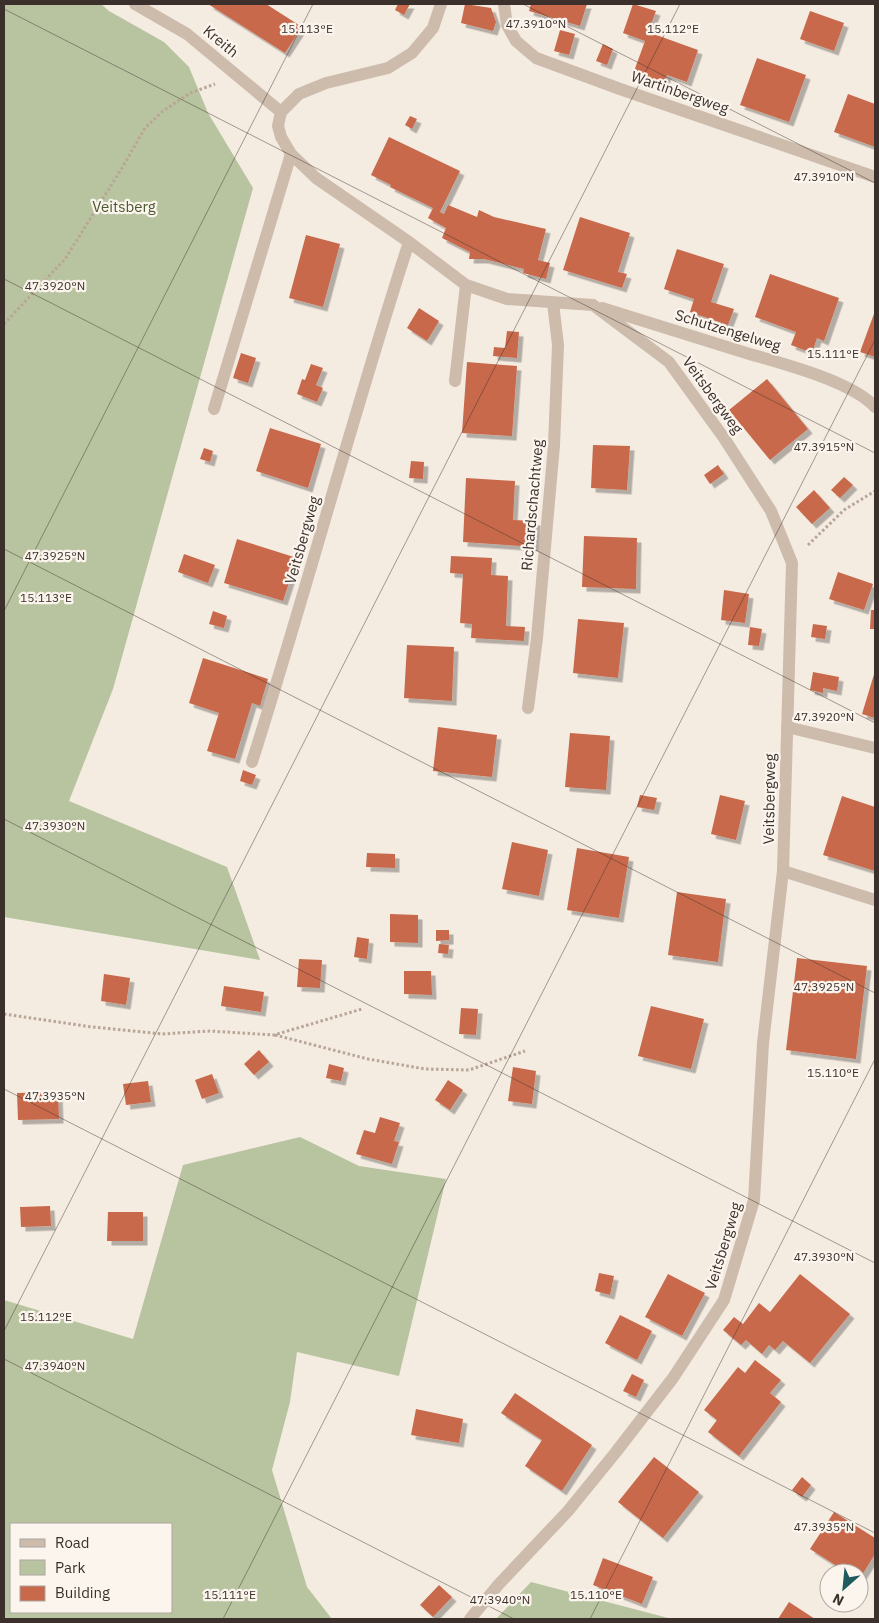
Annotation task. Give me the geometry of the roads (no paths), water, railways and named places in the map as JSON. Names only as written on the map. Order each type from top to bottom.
[{"type":"street","name":"Kreith","points":[[134,4],[187,34],[281,112]]},
{"type":"street","points":[[441,4],[433,28],[412,53],[388,68],[326,83],[299,94],[281,112],[278,126],[281,137],[290,154],[316,178],[409,242],[466,285],[507,299],[554,304],[593,305]]},
{"type":"street","name":"Wartinbergweg","points":[[504,4],[508,25],[516,41],[536,58],[875,177]]},
{"type":"street","points":[[214,409],[290,154]]},
{"type":"street","name":"Veitsbergweg","points":[[252,762],[382,325],[409,242]]},
{"type":"street","points":[[455,382],[466,285]]},
{"type":"street","name":"Richardschachtweg","points":[[528,708],[537,638],[554,445],[558,345],[554,304]]},
{"type":"street","name":"Veitsbergweg","points":[[470,1619],[499,1584],[568,1511],[673,1378],[724,1300],[754,1200],[764,1043],[783,871],[792,563],[771,511],[724,438],[669,362],[593,305]]},
{"type":"street","name":"Schutzengelweg","points":[[593,305],[806,371],[846,387],[875,407]]},
{"type":"street","points":[[787,728],[875,748]]},
{"type":"street","points":[[783,871],[875,900]]},
{"type":"park label","name":"Veitsberg","points":[[124,206]]}]
